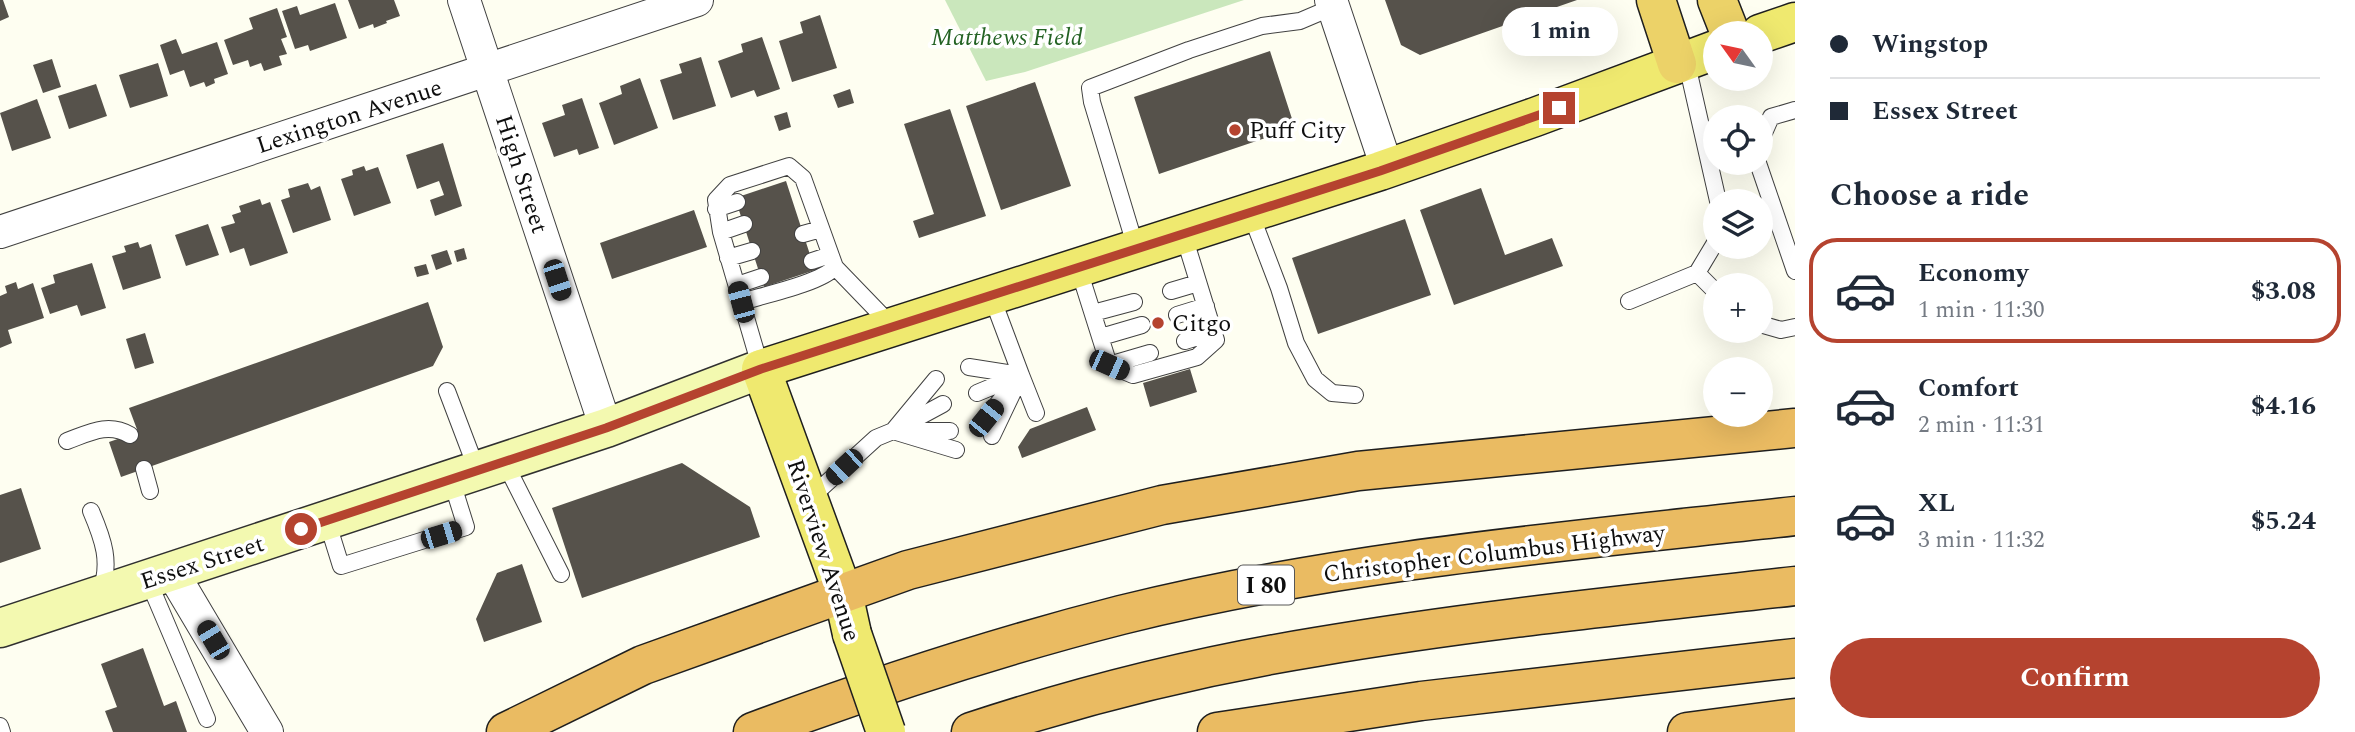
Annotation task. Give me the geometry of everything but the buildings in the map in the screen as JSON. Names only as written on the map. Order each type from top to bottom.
[{"type":"highway","points":[[1656,0],[1693,58]]},
{"type":"highway","points":[[1717,0],[1725,21]]},
{"type":"highway","points":[[506,732],[643,665],[908,570],[1162,505],[1358,471],[1795,428]]},
{"type":"highway","name":"Christopher Columbus Highway","points":[[753,732],[902,679],[1015,644],[1123,615],[1227,592],[1345,571],[1461,555],[1795,516]]},
{"type":"highway","points":[[971,732],[1117,690],[1313,647],[1485,622],[1795,586]]},
{"type":"highway","points":[[1216,732],[1421,701],[1795,658]]},
{"type":"highway","points":[[1687,732],[1795,719]]},
{"type":"main road","points":[[1773,30],[1795,22]]},
{"type":"main road","name":"Essex Street","points":[[0,628],[606,428],[761,369],[1387,168],[1693,58]]},
{"type":"main road","name":"Riverview Avenue","points":[[761,369],[843,593],[852,634],[886,732]]},
{"type":"street","name":"High Street","points":[[464,0],[606,428]]},
{"type":"street","name":"Lexington Avenue","points":[[0,232],[697,0]]},
{"type":"street","points":[[1332,4],[1387,168]]},
{"type":"street","points":[[160,576],[267,732]]},
{"type":"lane","points":[[1136,248],[1090,88],[1262,26],[1300,20],[1332,4]]},
{"type":"lane","points":[[1693,58],[1716,189]]},
{"type":"lane","points":[[1773,116],[1795,110]]},
{"type":"lane","points":[[761,369],[716,209],[716,200],[730,184],[789,166],[803,178],[832,261],[892,327]]},
{"type":"lane","points":[[1762,175],[1795,271]]},
{"type":"lane","points":[[786,184],[803,178]]},
{"type":"lane","points":[[794,206],[811,201]]},
{"type":"lane","points":[[716,209],[737,202]]},
{"type":"lane","points":[[1250,212],[1279,288],[1296,343],[1315,379],[1332,393],[1354,395]]},
{"type":"lane","points":[[721,232],[744,225]]},
{"type":"lane","points":[[803,234],[821,229]]},
{"type":"lane","points":[[1109,365],[1133,375],[1197,357],[1216,340],[1183,233]]},
{"type":"lane","points":[[729,258],[752,251]]},
{"type":"lane","points":[[1629,301],[1697,273],[1705,259]]},
{"type":"lane","points":[[812,261],[832,261]]},
{"type":"lane","points":[[741,302],[818,278],[830,272],[832,261]]},
{"type":"lane","points":[[1078,267],[1109,365]]},
{"type":"lane","points":[[1697,273],[1703,279]]},
{"type":"lane","points":[[737,285],[761,277]]},
{"type":"lane","points":[[1171,291],[1198,283]]},
{"type":"lane","points":[[991,295],[1036,414]]},
{"type":"lane","points":[[1093,313],[1134,302]]},
{"type":"lane","points":[[1177,315],[1206,306]]},
{"type":"lane","points":[[1101,337],[1142,325]]},
{"type":"lane","points":[[1773,328],[1781,330],[1795,327]]},
{"type":"lane","points":[[1185,341],[1214,332]]},
{"type":"lane","points":[[1109,365],[1150,352]]},
{"type":"lane","points":[[969,367],[1021,375]]},
{"type":"lane","points":[[977,393],[1021,375]]},
{"type":"lane","points":[[986,418],[1021,375]]},
{"type":"lane","points":[[992,436],[1021,375]]},
{"type":"lane","points":[[893,431],[936,379]]},
{"type":"lane","points":[[447,391],[478,470],[561,574]]},
{"type":"lane","points":[[809,499],[876,438],[943,404]]},
{"type":"lane","points":[[67,441],[103,428],[121,430],[130,435]]},
{"type":"lane","points":[[893,431],[950,431]]},
{"type":"lane","points":[[893,431],[956,450]]},
{"type":"lane","points":[[144,469],[150,491]]},
{"type":"lane","points":[[327,521],[341,566],[466,527],[478,470]]},
{"type":"lane","points":[[91,511],[102,536],[107,565],[98,597]]},
{"type":"lane","points":[[160,576],[207,719]]},
{"type":"lane","points":[[0,726],[2,732]]},
{"type":"green space","name":"Matthews Field","points":[[945,0],[1244,0],[1025,72],[986,81]]},
{"type":"place","name":"Puff City","points":[[1235,130]]},
{"type":"place","name":"Citgo","points":[[1158,323]]},
{"type":"route","points":[[301,529],[606,428],[761,369],[1380,171],[1559,108]]}]
